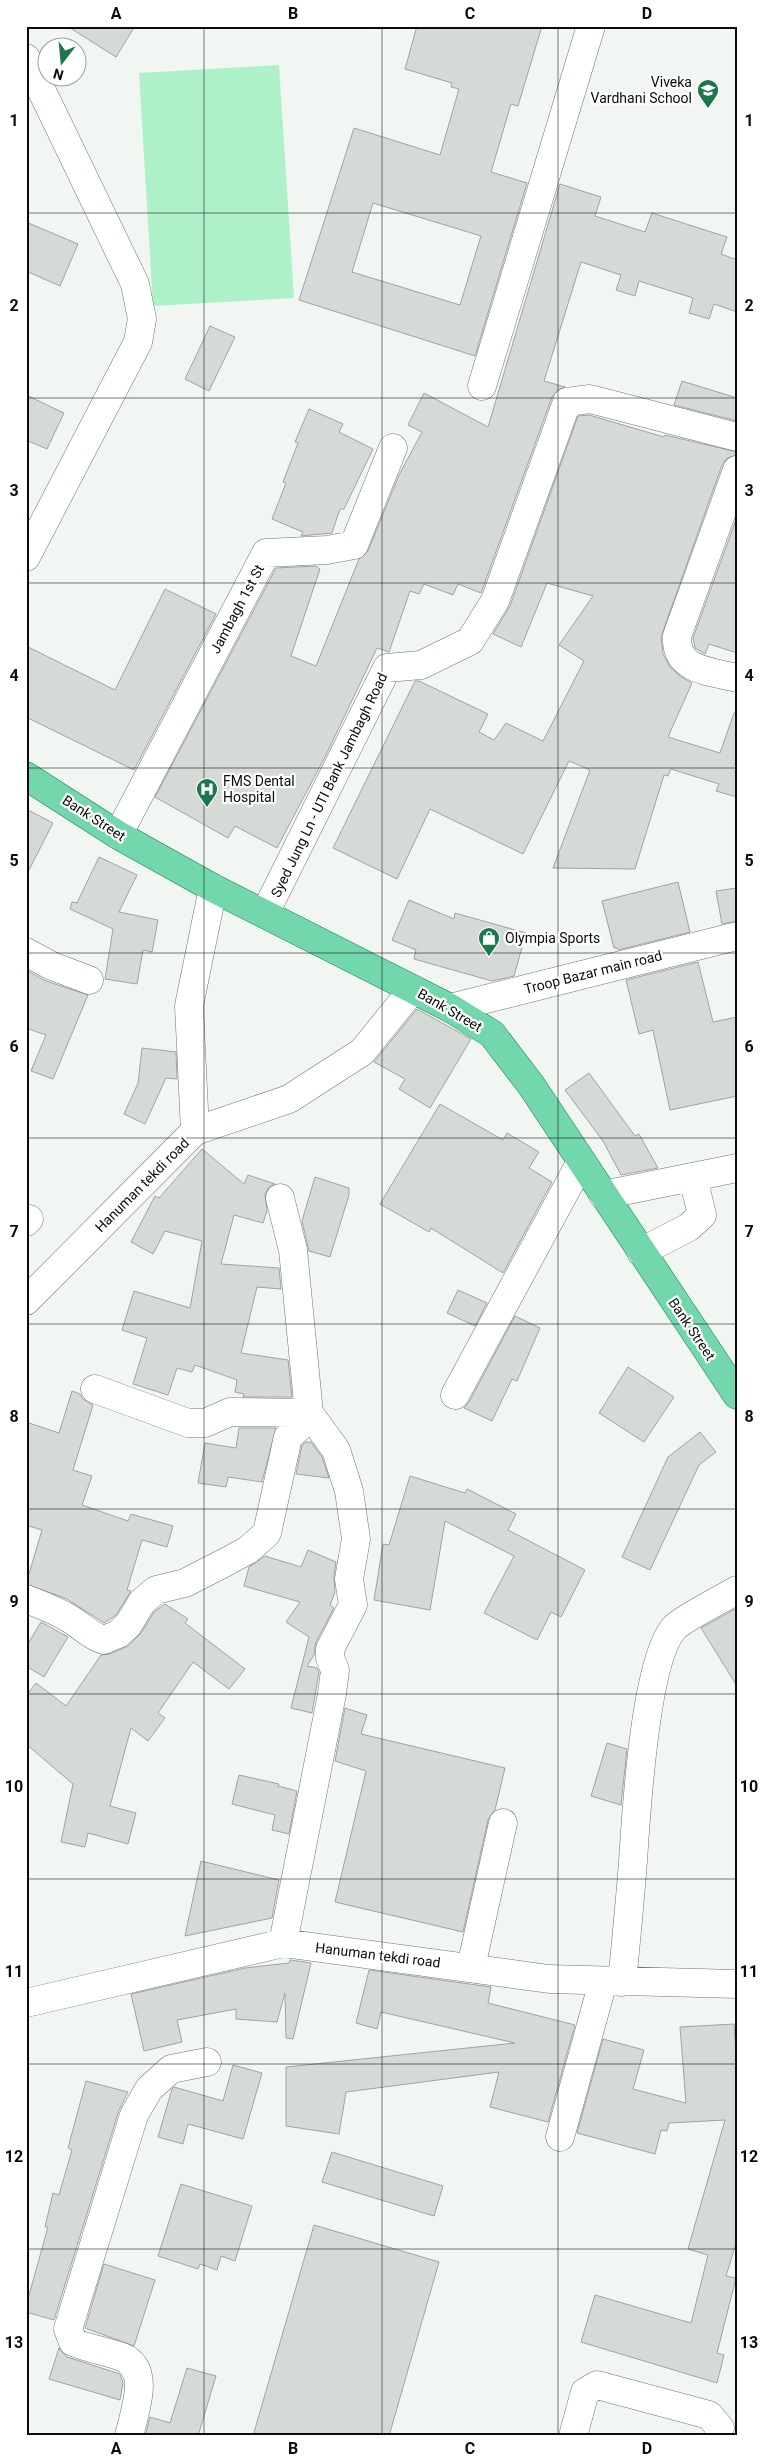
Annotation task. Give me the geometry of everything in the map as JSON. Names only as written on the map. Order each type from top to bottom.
[{"type":"main road","name":"Bank Street","points":[[28,781],[118,835],[213,888],[265,912],[414,989],[450,1008],[492,1034],[531,1086],[737,1395]]},
{"type":"street","points":[[482,386],[591,26]]},
{"type":"street","points":[[26,58],[135,284],[142,319],[138,342],[26,557]]},
{"type":"street","name":"Syed Jung Ln - UTI Bank Jambagh Road","points":[[265,912],[387,668],[421,665],[470,641],[495,601],[567,402],[590,398],[737,437]]},
{"type":"street","name":"Jambagh 1st St","points":[[118,835],[266,553],[327,550],[354,545],[393,448]]},
{"type":"street","points":[[737,470],[677,636],[676,649],[680,657],[689,665],[737,678]]},
{"type":"street","points":[[195,1131],[189,1006],[213,888]]},
{"type":"street","name":"Troop Bazar main road","points":[[450,1008],[737,936]]},
{"type":"street","points":[[26,952],[52,966],[89,980]]},
{"type":"street","name":"Hanuman tekdi road","points":[[26,1300],[195,1131],[289,1099],[362,1052],[414,989]]},
{"type":"street","points":[[455,1394],[581,1162]]},
{"type":"street","points":[[603,1195],[737,1168]]},
{"type":"street","points":[[641,1252],[689,1227],[702,1215],[693,1177]]},
{"type":"street","points":[[26,1599],[54,1610],[94,1637],[104,1640],[118,1634],[128,1625],[142,1602],[156,1590],[185,1583],[248,1550],[266,1533],[288,1437],[306,1421],[309,1413],[293,1250],[280,1198]]},
{"type":"street","points":[[95,1389],[188,1423],[205,1422],[230,1412],[309,1413]]},
{"type":"street","points":[[283,1943],[332,1694],[335,1670],[330,1658],[330,1649],[353,1605],[349,1579],[356,1539],[349,1491],[336,1450],[309,1413]]},
{"type":"street","points":[[560,2137],[612,1982],[633,1860],[636,1807],[656,1675],[666,1644],[675,1627],[737,1590]]},
{"type":"street","points":[[471,1967],[503,1823]]},
{"type":"street","name":"Hanuman tekdi road","points":[[26,2003],[283,1943],[471,1967],[548,1979],[737,1984]]},
{"type":"street","points":[[129,2436],[140,2380],[134,2366],[124,2358],[90,2349],[73,2342],[68,2329],[134,2115],[149,2089],[171,2069],[207,2062]]},
{"type":"street","points":[[573,2436],[585,2392],[597,2385],[709,2415],[720,2428],[718,2436]]},
{"type":"green space","points":[[279,65],[294,298],[153,306],[139,73]]},
{"type":"building","points":[[67,26],[135,26],[116,57]]},
{"type":"building","points":[[417,26],[542,26],[518,106],[511,104],[491,172],[527,183],[475,356],[299,300],[354,128],[440,155],[459,89],[451,87],[452,83],[405,69]],"holes":[[[373,203],[481,236],[460,305],[352,272]]]},
{"type":"building","points":[[560,184],[601,197],[595,216],[645,232],[652,213],[727,237],[721,254],[737,260],[737,312],[714,304],[709,319],[689,313],[693,298],[639,281],[635,296],[616,290],[621,275],[581,262],[544,381],[565,387],[558,390],[552,397],[481,593],[458,584],[453,595],[424,584],[419,594],[410,591],[389,652],[377,648],[326,755],[277,848],[235,826],[228,838],[155,797],[276,568],[316,566],[320,569],[291,656],[316,666],[359,559],[368,551],[399,475],[422,432],[408,425],[424,393],[488,427]]},
{"type":"building","points":[[26,222],[78,244],[60,286],[26,271]]},
{"type":"building","points":[[210,326],[235,337],[209,391],[185,379]]},
{"type":"building","points":[[682,381],[737,398],[737,421],[674,405]]},
{"type":"building","points":[[26,395],[64,413],[47,449],[26,440]]},
{"type":"building","points":[[309,409],[343,424],[339,432],[373,449],[344,509],[340,509],[332,533],[301,536],[303,532],[272,519],[286,483],[283,482],[298,443],[295,442]]},
{"type":"building","points":[[589,415],[664,437],[665,435],[737,452],[737,455],[727,458],[722,465],[661,637],[663,654],[670,667],[692,683],[668,737],[720,753],[734,713],[737,713],[737,797],[716,791],[719,784],[671,769],[668,776],[664,775],[635,869],[553,868],[590,770],[569,761],[523,854],[430,809],[397,879],[333,848],[415,681],[419,681],[488,714],[479,732],[494,740],[506,723],[543,741],[584,661],[559,645],[593,596],[547,583],[521,647],[493,634],[510,606],[578,416]]},
{"type":"building","points":[[737,517],[737,653],[709,644],[705,654],[695,648],[693,638]]},
{"type":"building","points":[[165,589],[216,614],[134,770],[26,717],[26,646],[115,690]]},
{"type":"building","points":[[26,809],[53,823],[26,876]]},
{"type":"building","points":[[99,857],[137,875],[119,912],[158,920],[152,952],[143,950],[137,984],[105,979],[113,929],[70,909],[72,902],[77,903]]},
{"type":"building","points":[[678,882],[690,932],[618,950],[614,948],[602,901]]},
{"type":"building","points":[[737,888],[737,921],[722,924],[716,891]]},
{"type":"building","points":[[409,900],[454,919],[455,913],[526,933],[514,976],[492,981],[414,959],[416,950],[392,940]]},
{"type":"building","points":[[698,962],[713,1022],[737,1017],[737,1096],[670,1110],[653,1030],[639,1034],[626,980]]},
{"type":"building","points":[[26,970],[46,981],[88,995],[53,1079],[31,1071],[46,1035],[26,1028]]},
{"type":"building","points":[[417,1009],[471,1039],[430,1108],[399,1089],[405,1079],[374,1062]]},
{"type":"building","points":[[142,1048],[176,1052],[177,1079],[166,1078],[145,1124],[124,1114],[138,1083]]},
{"type":"building","points":[[589,1073],[635,1136],[639,1134],[658,1168],[621,1175],[603,1141],[565,1090]]},
{"type":"building","points":[[440,1104],[503,1140],[507,1133],[539,1152],[529,1168],[552,1182],[503,1273],[431,1228],[429,1232],[380,1204]]},
{"type":"building","points":[[202,1149],[244,1184],[248,1175],[275,1184],[269,1187],[265,1194],[267,1211],[263,1223],[234,1215],[221,1264],[279,1268],[281,1289],[257,1287],[241,1353],[288,1360],[292,1397],[243,1397],[244,1394],[235,1392],[237,1380],[195,1365],[192,1372],[177,1368],[168,1395],[133,1384],[147,1338],[122,1330],[134,1291],[190,1308],[202,1241],[165,1231],[153,1254],[131,1242],[155,1196],[159,1198]]},
{"type":"building","points":[[315,1177],[349,1188],[349,1195],[330,1257],[309,1251],[302,1221]]},
{"type":"building","points":[[458,1290],[487,1303],[475,1326],[447,1313]]},
{"type":"building","points":[[515,1316],[540,1328],[517,1381],[512,1379],[492,1421],[464,1408]]},
{"type":"building","points":[[628,1367],[674,1397],[644,1442],[599,1413]]},
{"type":"building","points":[[72,1391],[80,1394],[83,1399],[93,1405],[73,1470],[92,1476],[82,1505],[128,1521],[131,1514],[173,1526],[167,1547],[142,1540],[127,1590],[131,1591],[116,1615],[104,1623],[67,1599],[26,1584],[42,1530],[26,1525],[26,1422],[59,1433]]},
{"type":"building","points":[[239,1428],[276,1428],[262,1482],[228,1477],[226,1487],[198,1483],[205,1443],[236,1448]]},
{"type":"building","points":[[700,1432],[716,1452],[699,1465],[650,1570],[622,1557],[668,1457]]},
{"type":"building","points":[[306,1442],[311,1442],[322,1457],[329,1478],[296,1474],[302,1445]]},
{"type":"building","points":[[410,1476],[465,1493],[467,1489],[516,1514],[508,1530],[585,1570],[561,1617],[551,1612],[537,1640],[484,1613],[514,1556],[445,1521],[430,1610],[374,1600],[383,1544],[389,1545]]},
{"type":"building","points":[[308,1550],[336,1562],[335,1592],[330,1605],[334,1608],[316,1642],[314,1655],[307,1666],[317,1668],[319,1672],[312,1713],[291,1708],[309,1637],[286,1622],[300,1602],[244,1586],[249,1567],[265,1556],[301,1567]]},
{"type":"building","points":[[165,1604],[188,1619],[185,1623],[245,1669],[229,1689],[193,1662],[158,1713],[165,1718],[148,1741],[131,1728],[110,1806],[136,1813],[128,1844],[88,1833],[85,1847],[61,1842],[73,1784],[26,1744],[26,1696],[36,1683],[66,1706],[101,1655],[110,1654],[128,1646],[141,1633],[154,1612]]},
{"type":"building","points":[[737,1608],[737,1686],[701,1628]]},
{"type":"building","points":[[41,1622],[68,1637],[44,1677],[26,1666],[26,1647]]},
{"type":"building","points":[[345,1708],[367,1715],[361,1734],[505,1768],[495,1810],[488,1820],[463,1932],[335,1902],[366,1771],[335,1761]]},
{"type":"building","points":[[607,1743],[627,1749],[621,1805],[591,1796]]},
{"type":"building","points":[[239,1775],[279,1784],[278,1786],[297,1791],[289,1834],[272,1830],[275,1815],[232,1804]]},
{"type":"building","points":[[201,1861],[279,1880],[272,1918],[185,1936]]},
{"type":"building","points":[[290,1960],[311,1963],[293,2039],[286,2038],[285,1993],[277,2022],[236,2019],[236,2009],[177,2020],[182,2042],[144,2051],[131,1994],[245,1968],[289,1963]]},
{"type":"building","points":[[369,1970],[491,1987],[488,2003],[575,2025],[548,2122],[490,2107],[499,2072],[346,2092],[339,2134],[286,2126],[286,2067],[515,2043],[381,2012],[377,2029],[356,2023]]},
{"type":"building","points":[[734,2024],[737,2063],[737,2240],[726,2276],[736,2278],[717,2353],[724,2355],[717,2383],[581,2342],[595,2295],[691,2323],[708,2255],[688,2249],[725,2120],[669,2123],[667,2131],[661,2130],[655,2154],[577,2133],[603,2039],[644,2050],[633,2089],[686,2103],[680,2027]]},
{"type":"building","points":[[233,2065],[262,2073],[243,2139],[188,2124],[183,2144],[158,2137],[174,2087],[223,2101]]},
{"type":"building","points":[[86,2081],[128,2092],[119,2110],[54,2320],[26,2312],[26,2306],[48,2227],[45,2227],[53,2193],[59,2195],[72,2150],[68,2148]]},
{"type":"building","points":[[332,2152],[443,2186],[434,2216],[322,2182]]},
{"type":"building","points":[[181,2184],[252,2206],[235,2261],[221,2256],[217,2270],[200,2264],[198,2269],[158,2256]]},
{"type":"building","points":[[314,2225],[439,2262],[389,2436],[253,2436]]},
{"type":"building","points":[[104,2264],[155,2280],[134,2346],[85,2328]]},
{"type":"building","points":[[59,2348],[67,2357],[120,2374],[123,2383],[120,2400],[49,2379]]},
{"type":"building","points":[[187,2368],[216,2376],[198,2436],[145,2436],[150,2417],[170,2423]]},
{"type":"place","name":"Viveka Vardhani School","points":[[708,109]]},
{"type":"place","name":"FMS Dental Hospital","points":[[207,808]]},
{"type":"place","name":"Olympia Sports","points":[[489,957]]}]
